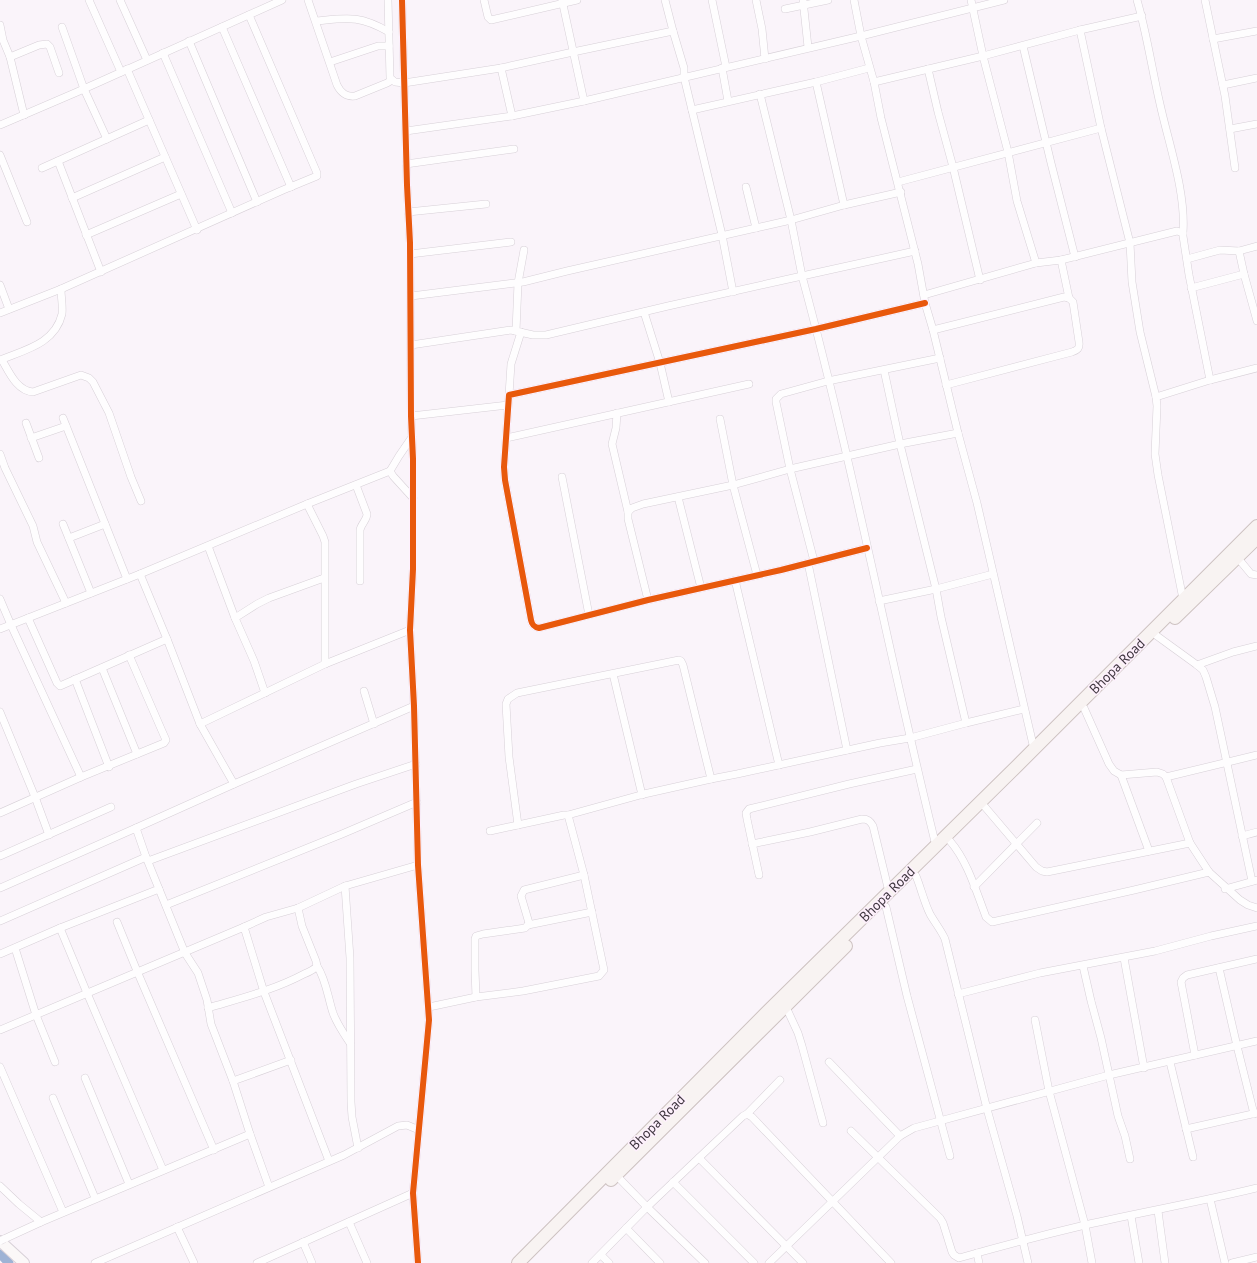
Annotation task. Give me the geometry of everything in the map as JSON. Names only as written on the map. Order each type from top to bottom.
[{"type":"main road","name":"Bhopa Road","points":[[518,1263],[786,1007],[985,807],[1183,599],[1257,526]]},
{"type":"main road","name":"Bhopa Road","points":[[528,1263],[613,1172],[889,892],[1034,749],[1157,636],[1257,538]]},
{"type":"street","points":[[89,0],[149,120],[197,230]]},
{"type":"street","points":[[120,0],[147,60]]},
{"type":"street","points":[[308,0],[339,89],[346,95],[355,96],[392,80]]},
{"type":"street","points":[[388,0],[390,76],[395,82],[404,83],[501,68],[673,31]]},
{"type":"street","points":[[402,0],[411,296],[413,569],[410,630],[416,764],[418,865],[429,1020],[413,1193],[418,1263]]},
{"type":"street","points":[[484,0],[488,17],[491,20],[562,2],[577,0]]},
{"type":"street","points":[[665,0],[684,68],[684,77],[722,235],[733,292]]},
{"type":"street","points":[[712,0],[724,67],[728,101]]},
{"type":"street","points":[[756,0],[762,29],[765,58]]},
{"type":"street","points":[[784,9],[804,2],[828,0]]},
{"type":"street","points":[[854,0],[861,36],[874,82],[915,251],[925,303],[977,503],[1034,749]]},
{"type":"street","points":[[406,131],[512,116],[584,101],[808,47],[861,36],[972,3],[1004,0]]},
{"type":"street","points":[[1137,0],[1142,16],[1175,166],[1183,210],[1183,233],[1187,259],[1210,380]]},
{"type":"street","points":[[1205,0],[1223,85],[1235,168]]},
{"type":"street","points":[[0,125],[84,89],[279,1]]},
{"type":"street","points":[[562,2],[584,101]]},
{"type":"street","points":[[804,2],[808,47]]},
{"type":"street","points":[[972,3],[983,56],[1008,152],[1017,201],[1036,263]]},
{"type":"street","points":[[0,312],[101,272],[316,177],[317,173],[249,15]]},
{"type":"street","points":[[874,82],[1023,46],[1080,30],[1142,16]]},
{"type":"street","points":[[316,21],[355,18],[366,21],[389,32]]},
{"type":"street","points":[[0,25],[3,40],[10,57],[24,115]]},
{"type":"street","points":[[62,26],[84,89],[107,139]]},
{"type":"street","points":[[222,27],[291,187]]},
{"type":"street","points":[[1080,30],[1101,128],[1130,243],[1133,289],[1140,332],[1156,397],[1155,454],[1158,475],[1183,599]]},
{"type":"street","points":[[1213,39],[1257,31]]},
{"type":"street","points":[[189,41],[257,202]]},
{"type":"street","points":[[10,57],[39,45],[47,44],[50,47],[59,73]]},
{"type":"street","points":[[330,62],[375,46],[390,46]]},
{"type":"street","points":[[1023,46],[1075,257]]},
{"type":"street","points":[[163,53],[232,214]]},
{"type":"street","points":[[501,68],[512,116]]},
{"type":"street","points":[[692,110],[816,82],[870,68]]},
{"type":"street","points":[[928,69],[980,280]]},
{"type":"street","points":[[1223,85],[1257,78]]},
{"type":"street","points":[[816,82],[844,205]]},
{"type":"street","points":[[760,94],[791,220],[802,276],[847,457],[917,770],[936,846]]},
{"type":"street","points":[[42,168],[149,120]]},
{"type":"street","points":[[1230,129],[1257,124]]},
{"type":"street","points":[[898,182],[1101,128]]},
{"type":"street","points":[[406,164],[514,150]]},
{"type":"street","points":[[0,155],[27,222]]},
{"type":"street","points":[[72,198],[166,157]]},
{"type":"street","points":[[58,161],[101,272]]},
{"type":"street","points":[[746,186],[756,228]]},
{"type":"street","points":[[411,296],[518,283],[791,220],[844,205],[901,192]]},
{"type":"street","points":[[86,235],[181,194]]},
{"type":"street","points":[[408,212],[486,204]]},
{"type":"street","points":[[924,295],[1036,263],[1075,257],[1177,231],[1183,233]]},
{"type":"street","points":[[410,254],[511,242]]},
{"type":"street","points":[[1187,259],[1220,250],[1239,251],[1257,246]]},
{"type":"street","points":[[524,250],[518,283],[518,331],[511,364],[504,467],[505,480],[532,624],[535,627],[539,628],[648,600],[867,548]]},
{"type":"street","points":[[411,345],[500,331],[518,331],[533,335],[546,335],[915,251]]},
{"type":"street","points":[[1239,251],[1257,319]]},
{"type":"street","points":[[946,385],[1072,352],[1080,347],[1073,302],[1069,298],[1061,260]]},
{"type":"street","points":[[1192,288],[1244,274]]},
{"type":"street","points":[[0,285],[9,309]]},
{"type":"street","points":[[61,289],[61,315],[49,338],[41,343],[1,360],[16,383],[28,392],[33,392],[81,375],[91,380],[109,413],[141,501]]},
{"type":"street","points":[[933,330],[1064,297],[1069,298]]},
{"type":"street","points":[[509,396],[816,329],[925,303]]},
{"type":"street","points":[[644,312],[660,362],[669,402]]},
{"type":"street","points":[[847,750],[811,562],[776,399],[781,394],[828,381],[940,358]]},
{"type":"street","points":[[1156,397],[1210,380],[1257,368]]},
{"type":"street","points":[[884,370],[900,444],[936,588],[941,617],[966,723]]},
{"type":"street","points":[[506,438],[749,384]]},
{"type":"street","points":[[411,416],[508,405]]},
{"type":"street","points":[[617,413],[616,428],[612,444],[628,512],[628,519],[648,600]]},
{"type":"street","points":[[63,418],[127,579]]},
{"type":"street","points":[[720,419],[734,484],[757,575]]},
{"type":"street","points":[[26,424],[39,458]]},
{"type":"street","points":[[31,438],[66,426]]},
{"type":"street","points":[[628,512],[632,508],[643,504],[734,484],[790,469],[900,444],[958,433]]},
{"type":"street","points":[[0,629],[140,574],[390,471],[412,437]]},
{"type":"street","points":[[0,454],[5,468],[33,526],[37,542],[66,603]]},
{"type":"street","points":[[390,471],[413,498]]},
{"type":"street","points":[[562,477],[589,616]]},
{"type":"street","points":[[356,485],[367,514],[360,530],[360,581]]},
{"type":"street","points":[[678,496],[701,588]]},
{"type":"street","points":[[307,504],[325,542],[325,664]]},
{"type":"street","points":[[64,524],[91,593]]},
{"type":"street","points":[[69,538],[105,524]]},
{"type":"street","points":[[208,546],[235,618],[254,661],[265,693]]},
{"type":"street","points":[[1237,558],[1251,574],[1257,575]]},
{"type":"street","points":[[140,574],[200,724],[234,784]]},
{"type":"street","points":[[879,601],[993,574]]},
{"type":"street","points":[[235,618],[269,598],[324,578]]},
{"type":"street","points":[[735,580],[779,765]]},
{"type":"street","points":[[0,599],[81,777]]},
{"type":"street","points":[[28,618],[58,685],[60,686],[167,639]]},
{"type":"street","points":[[200,724],[325,664],[410,630]]},
{"type":"street","points":[[1157,636],[1203,670],[1215,707],[1242,836],[1254,880],[1225,888]]},
{"type":"street","points":[[1197,665],[1233,652],[1256,646],[1257,654]]},
{"type":"street","points":[[0,813],[165,742],[166,740],[130,656]]},
{"type":"street","points":[[518,825],[506,723],[506,704],[508,700],[517,693],[679,660],[683,665],[711,779]]},
{"type":"street","points":[[102,668],[137,754]]},
{"type":"street","points":[[613,674],[642,795]]},
{"type":"street","points":[[75,679],[109,767]]},
{"type":"street","points":[[364,691],[374,724]]},
{"type":"street","points":[[1082,705],[1109,764],[1114,771],[1121,775],[1157,772],[1166,777],[1190,843],[1209,872],[1240,900],[1257,908]]},
{"type":"street","points":[[0,888],[414,706]]},
{"type":"street","points":[[490,831],[568,815],[642,795],[711,779],[910,738],[1024,709]]},
{"type":"street","points":[[0,712],[49,835]]},
{"type":"street","points":[[1166,777],[1257,754]]},
{"type":"street","points":[[0,921],[147,859],[416,764]]},
{"type":"street","points":[[759,875],[746,813],[749,809],[849,784],[917,770]]},
{"type":"street","points":[[1121,775],[1150,852]]},
{"type":"street","points":[[166,905],[342,834],[416,802]]},
{"type":"street","points":[[0,856],[111,807]]},
{"type":"street","points":[[985,807],[1036,867],[1047,872],[1190,843]]},
{"type":"street","points":[[428,1007],[476,997],[523,991],[599,976],[603,973],[604,966],[584,875],[568,815]]},
{"type":"street","points":[[752,844],[867,819],[873,826],[889,892]]},
{"type":"street","points":[[974,887],[1037,823]]},
{"type":"street","points":[[136,828],[158,889],[185,953],[198,973],[206,995],[211,1024],[233,1081],[269,1187]]},
{"type":"street","points":[[1242,836],[1257,832]]},
{"type":"street","points":[[950,841],[959,853],[986,917],[992,922],[1209,872]]},
{"type":"street","points":[[0,1030],[137,971],[185,953],[266,917],[298,908],[345,886],[418,865]]},
{"type":"street","points":[[528,925],[522,896],[524,890],[584,875]]},
{"type":"street","points":[[916,876],[930,913],[942,931],[945,939],[987,1109],[1028,1263]]},
{"type":"street","points":[[345,886],[350,958],[351,1111],[358,1148]]},
{"type":"street","points":[[0,954],[60,928],[158,889]]},
{"type":"street","points":[[886,907],[907,996],[950,1156]]},
{"type":"street","points":[[298,908],[302,926],[317,966],[322,975],[334,1015],[350,1043]]},
{"type":"street","points":[[476,997],[476,936],[525,928],[528,925],[592,912]]},
{"type":"street","points":[[117,922],[214,1150]]},
{"type":"street","points":[[958,994],[1040,973],[1124,958],[1257,926]]},
{"type":"street","points":[[244,927],[264,992],[329,1161]]},
{"type":"street","points":[[60,928],[163,1170]]},
{"type":"street","points":[[15,948],[36,1015],[55,1062]]},
{"type":"street","points":[[1124,958],[1144,1068]]},
{"type":"street","points":[[1195,1056],[1181,982],[1183,978],[1187,975],[1257,959]]},
{"type":"street","points":[[208,1008],[264,992],[298,978],[315,969],[317,966]]},
{"type":"street","points":[[1083,966],[1118,1116],[1125,1136],[1130,1159]]},
{"type":"street","points":[[1186,1129],[1256,1114],[1237,1046],[1219,968]]},
{"type":"street","points":[[786,1007],[798,1033],[823,1123]]},
{"type":"street","points":[[1034,1020],[1049,1091],[1085,1225],[1092,1263]]},
{"type":"street","points":[[769,1263],[900,1136],[914,1128],[1049,1091],[1257,1041]]},
{"type":"street","points":[[233,1081],[291,1060]]},
{"type":"street","points":[[829,1062],[900,1136]]},
{"type":"street","points":[[1170,1062],[1193,1157]]},
{"type":"street","points":[[0,1067],[63,1212]]},
{"type":"street","points":[[85,1078],[129,1184]]},
{"type":"street","points":[[592,1263],[647,1207],[743,1116],[747,1114],[780,1080]]},
{"type":"street","points":[[53,1098],[95,1198]]},
{"type":"street","points":[[747,1114],[752,1117],[891,1263]]},
{"type":"street","points":[[95,1263],[358,1148],[398,1126],[407,1125],[419,1130]]},
{"type":"street","points":[[852,1131],[940,1218],[954,1256],[959,1258],[1085,1225],[1158,1211],[1257,1188]]},
{"type":"street","points":[[24,1263],[2,1241],[40,1222],[95,1198],[250,1134]]},
{"type":"street","points":[[698,1158],[804,1263]]},
{"type":"street","points":[[613,1172],[705,1263]]},
{"type":"street","points":[[673,1182],[754,1263]]},
{"type":"street","points":[[0,1186],[40,1222]]},
{"type":"street","points":[[257,1263],[413,1193]]},
{"type":"street","points":[[1210,1199],[1225,1263]]},
{"type":"street","points":[[1158,1211],[1166,1263]]},
{"type":"street","points":[[1131,1216],[1139,1263]]},
{"type":"street","points":[[349,1222],[368,1263]]},
{"type":"street","points":[[177,1227],[194,1263]]},
{"type":"street","points":[[626,1228],[660,1263]]},
{"type":"street","points":[[304,1242],[312,1263]]},
{"type":"street","points":[[977,1253],[979,1263]]},
{"type":"street","points":[[601,1255],[609,1263]]},
{"type":"street","points":[[1232,1263],[1257,1257]]},
{"type":"waterway","points":[[0,1254],[9,1263]]},
{"type":"cycle path","points":[[402,0],[410,243],[411,416],[413,459],[413,569],[410,630],[414,706],[418,865],[429,1020],[413,1193],[418,1263]]},
{"type":"cycle path","points":[[867,548],[781,570],[648,600],[539,628],[536,627],[531,620],[505,480],[504,467],[509,395],[816,329],[925,303]]}]
